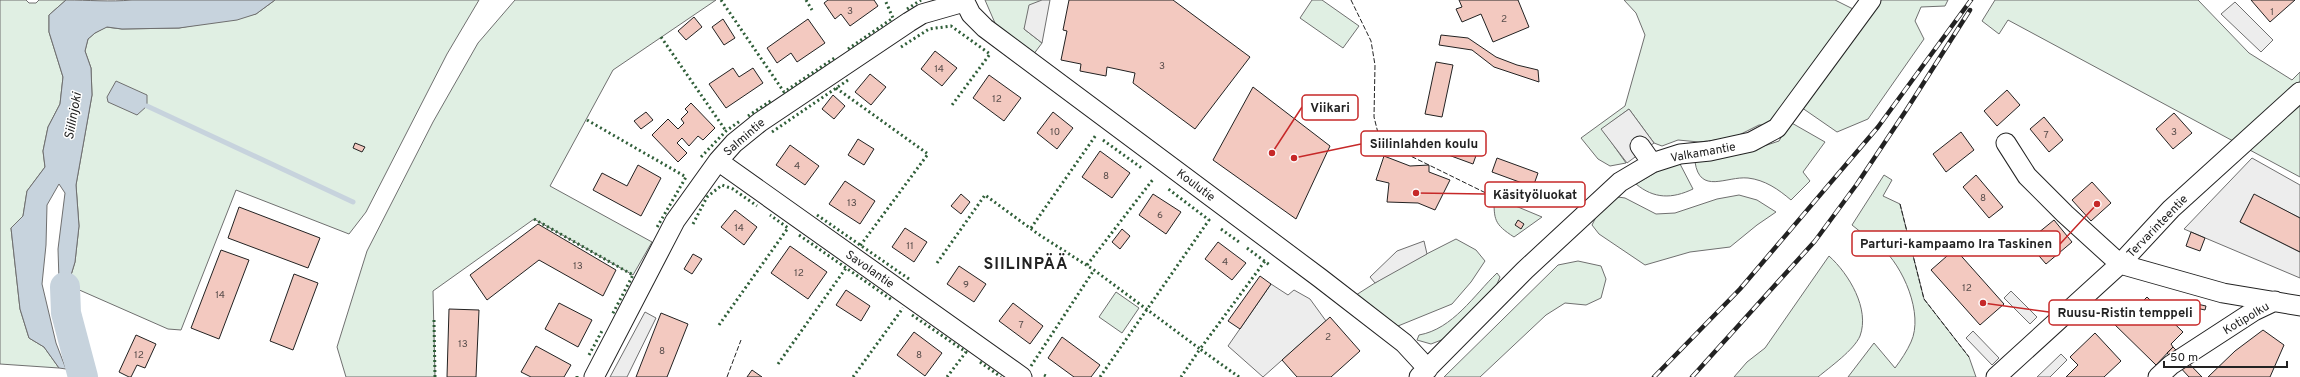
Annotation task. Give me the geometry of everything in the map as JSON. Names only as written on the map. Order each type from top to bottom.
[{"type":"street","name":"Valkamantie","points":[[1424,373],[1525,270],[1620,182],[1652,163],[1680,154],[1710,151],[1751,142],[1777,128],[1871,0]]},
{"type":"street","name":"Salmintie","points":[[594,377],[675,221],[718,161],[734,143],[760,122],[909,22],[922,14],[964,1]]},
{"type":"street","name":"Koulutie","points":[[964,1],[971,14],[985,28],[1320,278],[1404,344],[1424,373]]},
{"type":"street","name":"Tervarinteentie","points":[[2006,144],[2028,176],[2065,214],[2120,264],[2172,209],[2300,92]]},
{"type":"street","points":[[1640,146],[1652,163]]},
{"type":"street","name":"Savolantie","points":[[718,161],[1022,377]]},
{"type":"street","points":[[1996,377],[2120,264],[2223,294],[2300,306]]},
{"type":"street","name":"Kotipolku","points":[[2158,377],[2171,365],[2254,311],[2275,301]]},
{"type":"green space","points":[[0,0],[26,0],[29,3],[36,3],[39,0],[66,0],[49,15],[49,32],[63,77],[60,104],[48,127],[43,151],[45,167],[27,191],[23,216],[11,228],[20,309],[29,338],[44,347],[59,368],[0,364]]},
{"type":"green space","points":[[275,0],[479,0],[447,54],[366,212],[349,234],[236,190],[181,330],[168,329],[68,285],[75,262],[79,226],[76,185],[92,95],[91,68],[85,51],[88,39],[106,27],[122,29],[179,28],[256,14]]},
{"type":"green space","points":[[515,0],[716,0],[613,70],[550,186],[652,242],[633,275],[534,219],[433,291],[435,377],[346,377],[337,347],[367,251],[433,122],[478,43]]},
{"type":"green space","points":[[985,0],[1042,0],[1024,29],[1042,43],[1033,55],[998,30]]},
{"type":"green space","points":[[1312,0],[1322,0],[1359,26],[1343,48],[1300,18]]},
{"type":"green space","points":[[1624,0],[1835,0],[1861,13],[1871,0],[1948,0],[1945,6],[1921,7],[1915,21],[1924,39],[1868,119],[1837,132],[1795,103],[1797,99],[1765,125],[1759,125],[1733,138],[1699,142],[1678,140],[1662,146],[1654,143],[1629,109],[1602,129],[1626,163],[1610,166],[1598,159],[1581,138],[1625,106],[1645,35],[1636,13]]},
{"type":"green space","points":[[1995,0],[2198,0],[2249,53],[2292,80],[2300,72],[2300,177],[2008,20],[1999,34],[1982,21]]},
{"type":"green space","points":[[1790,122],[1825,142],[1803,172],[1810,181],[1791,200],[1766,183],[1754,179],[1740,178],[1715,182],[1702,178],[1698,172],[1695,162],[1749,151],[1779,141]]},
{"type":"green space","points":[[1679,162],[1693,189],[1678,195],[1663,196],[1650,193],[1636,184],[1660,170]]},
{"type":"green space","points":[[1884,175],[1892,180],[1883,196],[1900,204],[1924,299],[1969,357],[1976,377],[1848,377],[1874,343],[1895,368],[1911,342],[1914,331],[1915,318],[1913,305],[1904,278],[1897,266],[1881,247],[1852,225]]},
{"type":"green space","points":[[1739,195],[1757,200],[1776,212],[1730,247],[1690,252],[1645,265],[1599,234],[1592,225],[1596,217],[1618,197],[1625,198],[1656,214],[1675,213],[1717,199]]},
{"type":"green space","points":[[1494,197],[1542,217],[1514,237],[1502,228],[1496,221]]},
{"type":"green space","points":[[1456,239],[1476,250],[1485,261],[1471,282],[1452,304],[1398,326],[1356,295],[1397,269]]},
{"type":"green space","points":[[1829,256],[1844,272],[1856,293],[1860,304],[1862,326],[1860,336],[1853,347],[1818,377],[1734,377],[1747,362],[1765,348]]},
{"type":"green space","points":[[1578,261],[1601,266],[1606,279],[1601,298],[1586,305],[1565,303],[1546,315],[1480,377],[1444,377],[1558,265]]},
{"type":"green space","points":[[1497,273],[1500,277],[1497,284],[1444,339],[1431,344],[1417,340],[1419,335],[1431,332],[1453,319]]},
{"type":"green space","points":[[1116,292],[1139,308],[1122,333],[1099,317]]},
{"type":"shaded area","points":[[1042,0],[1050,0],[1042,43],[1024,29],[1029,5]]},
{"type":"shaded area","points":[[2235,2],[2273,40],[2261,52],[2221,14]]},
{"type":"shaded area","points":[[1629,109],[1654,143],[1627,163],[1601,129]]},
{"type":"shaded area","points":[[2252,158],[2300,185],[2300,218],[2254,195],[2240,222],[2300,252],[2300,278],[2184,229]]},
{"type":"shaded area","points":[[1424,241],[1427,254],[1375,283],[1370,277],[1397,251]]},
{"type":"shaded area","points":[[1271,284],[1288,295],[1294,290],[1310,299],[1326,321],[1263,377],[1228,346]]},
{"type":"shaded area","points":[[2011,291],[2037,317],[2030,324],[2004,298]]},
{"type":"shaded area","points":[[645,312],[656,318],[627,377],[610,377]]},
{"type":"shaded area","points":[[1973,331],[1999,358],[1992,365],[1966,338]]},
{"type":"shaded area","points":[[2061,354],[2067,360],[2050,377],[2037,377]]},
{"type":"water","points":[[66,0],[275,0],[256,14],[237,20],[179,28],[122,29],[107,27],[95,33],[88,39],[85,51],[91,68],[92,95],[76,185],[79,226],[75,262],[68,285],[78,312],[70,329],[86,350],[90,377],[74,377],[62,333],[58,249],[65,193],[59,184],[47,205],[46,245],[42,284],[56,343],[66,369],[59,368],[44,347],[29,338],[20,309],[11,228],[23,216],[27,191],[45,167],[43,151],[48,127],[60,104],[63,77],[49,32],[49,15]]},
{"type":"water","points":[[116,81],[147,95],[147,106],[137,115],[108,102],[107,97]]},
{"type":"building","points":[[828,0],[874,0],[878,6],[850,26],[841,14],[835,19],[824,3]]},
{"type":"building","points":[[1069,0],[1173,0],[1250,57],[1195,129],[1133,83],[1135,73],[1107,67],[1106,76],[1080,71],[1081,64],[1061,60],[1067,31],[1063,30]]},
{"type":"building","points":[[1459,0],[1518,0],[1529,27],[1493,42],[1481,14],[1462,22],[1456,9],[1462,7]]},
{"type":"building","points":[[2251,0],[2295,0],[2270,22]]},
{"type":"building","points":[[694,17],[702,27],[686,40],[678,31]]},
{"type":"building","points":[[723,19],[735,38],[724,45],[712,27]]},
{"type":"building","points":[[808,19],[825,43],[797,62],[791,53],[777,63],[767,48]]},
{"type":"building","points":[[1441,35],[1468,38],[1496,57],[1517,65],[1538,70],[1539,82],[1494,67],[1472,50],[1439,45]]},
{"type":"building","points":[[935,51],[957,68],[942,86],[921,69]]},
{"type":"building","points":[[1436,62],[1453,65],[1442,117],[1425,114]]},
{"type":"building","points":[[733,68],[739,77],[753,68],[763,83],[726,108],[709,84]]},
{"type":"building","points":[[870,74],[886,87],[871,105],[855,92]]},
{"type":"building","points":[[989,75],[1021,98],[1004,121],[973,98]]},
{"type":"building","points":[[1253,87],[1330,146],[1296,219],[1213,160]]},
{"type":"building","points":[[2007,90],[2020,105],[1997,126],[1984,111]]},
{"type":"building","points":[[833,95],[845,106],[834,119],[822,109]]},
{"type":"building","points":[[691,103],[715,128],[703,140],[698,136],[689,146],[682,138],[677,143],[687,153],[678,162],[652,135],[668,119],[678,129],[684,123],[681,119],[688,112],[685,109]]},
{"type":"building","points":[[646,112],[653,120],[641,129],[634,121]]},
{"type":"building","points":[[1053,112],[1073,128],[1057,149],[1037,133]]},
{"type":"building","points":[[2174,113],[2192,133],[2173,149],[2156,129]]},
{"type":"building","points":[[2044,117],[2063,140],[2049,152],[2030,129]]},
{"type":"building","points":[[1961,132],[1974,150],[1946,172],[1933,154]]},
{"type":"building","points":[[1437,135],[1478,150],[1473,164],[1432,149]]},
{"type":"building","points":[[858,139],[874,149],[864,165],[848,155]]},
{"type":"building","points":[[355,143],[365,147],[362,152],[353,148]]},
{"type":"building","points":[[790,145],[819,166],[805,185],[776,165]]},
{"type":"building","points":[[1100,151],[1130,173],[1112,198],[1082,177]]},
{"type":"building","points":[[1384,156],[1410,166],[1429,165],[1429,172],[1450,180],[1435,210],[1418,203],[1387,202],[1389,183],[1376,180]]},
{"type":"building","points":[[1497,158],[1538,173],[1533,187],[1492,172]]},
{"type":"building","points":[[638,165],[661,178],[641,216],[593,190],[602,173],[627,186]]},
{"type":"building","points":[[1976,175],[2003,207],[1989,218],[1963,187]]},
{"type":"building","points":[[845,181],[875,201],[860,224],[829,204]]},
{"type":"building","points":[[2092,182],[2111,203],[2091,221],[2072,200]]},
{"type":"building","points":[[961,194],[970,202],[961,214],[951,206]]},
{"type":"building","points":[[1153,194],[1181,212],[1166,234],[1139,215]]},
{"type":"building","points":[[2254,194],[2300,218],[2300,252],[2240,222]]},
{"type":"building","points":[[239,207],[320,238],[308,268],[228,238]]},
{"type":"building","points":[[735,210],[757,227],[744,245],[721,227]]},
{"type":"building","points":[[1518,220],[1524,224],[1521,229],[1515,225]]},
{"type":"building","points":[[2054,220],[2072,242],[2046,264],[2027,242]]},
{"type":"building","points":[[538,224],[616,270],[603,296],[539,260],[487,300],[470,275]]},
{"type":"building","points":[[905,228],[927,242],[914,262],[892,247]]},
{"type":"building","points":[[1122,229],[1130,236],[1120,249],[1112,242]]},
{"type":"building","points":[[2191,232],[2205,238],[2200,251],[2186,246]]},
{"type":"building","points":[[1218,242],[1246,263],[1232,280],[1205,259]]},
{"type":"building","points":[[790,246],[827,272],[808,299],[771,273]]},
{"type":"building","points":[[1955,249],[2004,304],[1980,325],[1931,270]]},
{"type":"building","points":[[221,250],[249,260],[219,339],[191,328]]},
{"type":"building","points":[[693,254],[702,259],[692,274],[684,269]]},
{"type":"building","points":[[959,266],[986,284],[974,302],[947,284]]},
{"type":"building","points":[[294,274],[318,283],[293,350],[270,341]]},
{"type":"building","points":[[1260,276],[1271,284],[1240,329],[1228,321]]},
{"type":"building","points":[[846,290],[870,306],[861,321],[836,305]]},
{"type":"building","points":[[2147,297],[2183,332],[2171,344],[2173,347],[2156,365],[2110,320],[2125,304],[2133,311]]},
{"type":"building","points":[[559,303],[592,320],[578,347],[545,329]]},
{"type":"building","points":[[1013,303],[1043,326],[1030,344],[999,321]]},
{"type":"building","points":[[2197,304],[2206,306],[2205,310],[2196,308]]},
{"type":"building","points":[[449,309],[479,310],[476,377],[447,377]]},
{"type":"building","points":[[661,313],[688,324],[667,377],[636,377]]},
{"type":"building","points":[[1330,317],[1360,351],[1331,377],[1297,377],[1282,360]]},
{"type":"building","points":[[2263,330],[2284,345],[2270,377],[2208,377],[2235,351]]},
{"type":"building","points":[[914,332],[942,353],[925,376],[897,355]]},
{"type":"building","points":[[2095,333],[2121,361],[2104,377],[2066,377],[2078,365],[2070,357]]},
{"type":"building","points":[[136,335],[156,344],[145,368],[137,365],[131,377],[129,377],[119,372]]},
{"type":"building","points":[[1062,337],[1100,365],[1091,377],[1074,377],[1048,358]]},
{"type":"building","points":[[536,346],[571,365],[564,377],[531,377],[521,372]]},
{"type":"building","points":[[2173,347],[2202,377],[2189,377],[2167,353]]},
{"type":"building","points":[[752,370],[762,377],[747,377]]},
{"type":"waterway","points":[[147,106],[353,202]]},
{"type":"waterway","name":"Siilinjoki","points":[[65,287],[66,313],[83,377]]},
{"type":"railway","points":[[1654,377],[1740,289],[1878,127],[1971,0]]},
{"type":"railway","points":[[1692,377],[1815,241],[1857,184],[1970,10]]},
{"type":"hedge","points":[[721,0],[784,92],[836,57]]},
{"type":"hedge","points":[[806,0],[812,10]]},
{"type":"hedge","points":[[848,49],[893,18],[885,0]]},
{"type":"hedge","points":[[907,9],[921,0]]},
{"type":"hedge","points":[[901,47],[929,29],[951,26],[990,54],[952,105]]},
{"type":"hedge","points":[[661,37],[726,131]]},
{"type":"hedge","points":[[772,132],[848,80]]},
{"type":"hedge","points":[[836,88],[928,154],[860,246]]},
{"type":"hedge","points":[[748,116],[772,100]]},
{"type":"hedge","points":[[587,120],[686,177],[656,229]]},
{"type":"hedge","points":[[701,157],[726,131],[740,121]]},
{"type":"hedge","points":[[1031,228],[1096,135]]},
{"type":"hedge","points":[[1103,140],[1143,169]]},
{"type":"hedge","points":[[1087,265],[1154,178]]},
{"type":"hedge","points":[[693,224],[707,197],[722,185],[733,189],[757,206]]},
{"type":"hedge","points":[[1100,377],[1209,220],[1167,188]]},
{"type":"hedge","points":[[937,263],[985,195],[1038,234],[1094,270],[1200,349],[1181,377]]},
{"type":"hedge","points":[[719,325],[788,228],[770,215]]},
{"type":"hedge","points":[[817,215],[909,279]]},
{"type":"hedge","points":[[534,219],[633,275],[612,315]]},
{"type":"hedge","points":[[1221,229],[1239,242]]},
{"type":"hedge","points":[[799,235],[892,300]]},
{"type":"hedge","points":[[1247,248],[1271,266]]},
{"type":"hedge","points":[[1239,377],[1200,349],[1265,261]]},
{"type":"hedge","points":[[778,364],[846,268]]},
{"type":"hedge","points":[[1031,366],[1094,270]]},
{"type":"hedge","points":[[853,377],[903,308]]},
{"type":"hedge","points":[[912,315],[966,352],[947,377]]},
{"type":"hedge","points":[[434,320],[435,377]]},
{"type":"hedge","points":[[589,355],[603,329]]},
{"type":"hedge","points":[[980,362],[1001,377]]},
{"type":"hedge","points":[[1044,375],[1048,377]]},
{"type":"fence","points":[[1351,0],[1371,41],[1375,65],[1374,117],[1380,141],[1494,197]]},
{"type":"fence","points":[[1900,204],[1924,299],[1969,357]]},
{"type":"fence","points":[[727,377],[741,340]]},
{"type":"place","name":"Viikari","points":[[1272,153]]},
{"type":"place","name":"Siilinlahden koulu","points":[[1294,158]]},
{"type":"place","name":"Käsityöluokat","points":[[1416,193]]},
{"type":"place","name":"Parturi-kampaamo Ira Taskinen","points":[[2097,204]]},
{"type":"place","name":"Ruusu-Ristin temppeli","points":[[1983,303]]},
{"type":"district","name":"SIILINPÄÄ","points":[[1026,263]]}]
